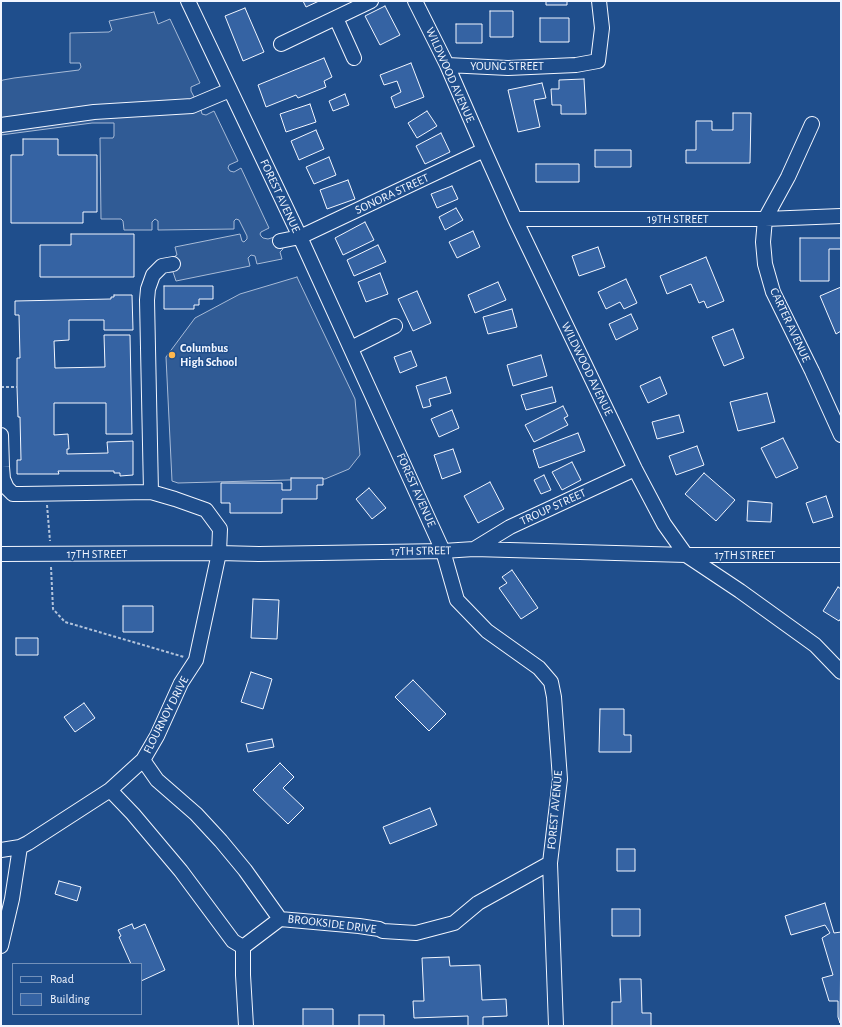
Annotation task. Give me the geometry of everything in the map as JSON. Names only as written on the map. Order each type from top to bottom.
[{"type":"street","name":"FOREST AVENUE","points":[[188,1],[300,237],[443,551],[457,600],[487,631],[539,668],[551,682],[554,697],[560,779],[550,863],[556,1026]]},
{"type":"street","points":[[281,44],[370,1]]},
{"type":"street","name":"WILDWOOD AVENUE","points":[[415,1],[447,65],[515,219],[634,469],[664,524],[686,555],[740,591],[815,645],[841,672]]},
{"type":"street","name":"YOUNG STREET","points":[[447,65],[508,68],[567,65],[598,61],[602,28],[599,1]]},
{"type":"street","points":[[336,18],[354,58]]},
{"type":"street","points":[[1,125],[94,112],[192,106],[230,90]]},
{"type":"street","name":"CARTER AVENUE","points":[[812,124],[788,177],[765,219],[763,242],[765,264],[773,292],[841,435]]},
{"type":"street","name":"SONORA STREET","points":[[280,241],[300,237],[484,150]]},
{"type":"street","name":"19TH STREET","points":[[515,219],[765,219],[841,216]]},
{"type":"street","points":[[151,492],[148,289],[153,274],[162,266],[173,264]]},
{"type":"street","points":[[351,348],[394,326]]},
{"type":"street","name":"FLOURNOY DRIVE","points":[[1,435],[3,479],[7,488],[13,494],[151,492],[206,510],[220,529],[219,553],[196,660],[181,683],[157,736],[143,760],[110,790],[28,843],[20,847],[1,850]]},
{"type":"street","name":"TROUP STREET","points":[[474,550],[510,527],[634,469]]},
{"type":"street","name":"17TH STREET","points":[[1,554],[259,554],[474,550],[686,555],[841,555]]},
{"type":"street","name":"BROOKSIDE DRIVE","points":[[143,760],[157,780],[196,814],[221,841],[280,919],[359,926],[383,931],[416,933],[454,923],[478,903],[550,863]]},
{"type":"street","points":[[110,790],[133,814],[181,871],[233,941],[243,947]]},
{"type":"street","points":[[1,946],[12,899],[20,847]]},
{"type":"street","points":[[243,947],[280,919]]},
{"type":"street","points":[[243,947],[246,1026]]},
{"type":"path","points":[[1,387],[17,387]]},
{"type":"path","points":[[46,494],[53,609],[66,622],[196,660]]},
{"type":"shaded area","points":[[154,12],[158,24],[170,19],[200,83],[191,87],[191,91],[202,114],[206,115],[214,111],[238,161],[229,165],[228,168],[230,171],[234,172],[241,168],[269,228],[260,234],[263,238],[268,239],[278,236],[283,249],[280,252],[282,259],[257,264],[255,256],[251,255],[248,258],[250,266],[176,281],[173,272],[169,272],[175,256],[177,255],[175,247],[240,234],[242,241],[244,242],[247,239],[247,236],[239,220],[236,219],[234,221],[234,229],[158,230],[158,221],[155,219],[152,222],[152,230],[124,230],[123,221],[121,219],[101,219],[100,138],[113,138],[114,123],[92,123],[1,135],[1,81],[79,70],[81,67],[80,63],[70,63],[70,33],[109,32],[112,30],[109,21]]},
{"type":"shaded area","points":[[297,277],[355,399],[360,455],[349,469],[325,479],[178,483],[172,481],[166,357],[195,318],[240,294]]},
{"type":"building","points":[[303,1],[319,1],[306,7]]},
{"type":"building","points":[[546,1],[567,1],[567,5],[546,5]]},
{"type":"building","points":[[385,6],[400,35],[380,45],[365,16]]},
{"type":"building","points":[[245,8],[264,52],[243,61],[225,16]]},
{"type":"building","points":[[490,11],[513,11],[513,37],[490,37]]},
{"type":"building","points":[[540,18],[569,18],[569,42],[540,42]]},
{"type":"building","points":[[456,24],[482,24],[482,43],[456,43]]},
{"type":"building","points":[[324,58],[332,77],[324,81],[326,87],[298,98],[296,95],[266,107],[258,85]]},
{"type":"building","points":[[411,63],[424,97],[395,108],[391,97],[401,92],[397,81],[384,85],[380,75]]},
{"type":"building","points":[[584,79],[586,114],[561,114],[561,105],[552,105],[551,89],[559,89],[559,80]]},
{"type":"building","points":[[542,83],[546,98],[534,100],[540,127],[518,132],[508,90]]},
{"type":"building","points":[[345,94],[349,105],[333,111],[329,101]]},
{"type":"building","points":[[310,104],[316,122],[286,132],[280,114]]},
{"type":"building","points":[[427,111],[437,126],[417,138],[408,123]]},
{"type":"building","points":[[733,113],[751,113],[750,163],[686,163],[686,150],[696,150],[696,121],[712,121],[712,130],[733,130]]},
{"type":"building","points":[[316,130],[324,149],[299,160],[291,141]]},
{"type":"building","points":[[441,133],[450,152],[425,164],[416,146]]},
{"type":"building","points":[[23,139],[58,139],[58,155],[97,155],[97,212],[83,212],[83,223],[11,223],[11,155],[23,155]]},
{"type":"building","points":[[595,150],[631,150],[631,167],[595,167]]},
{"type":"building","points":[[329,157],[336,175],[314,184],[306,167]]},
{"type":"building","points":[[536,164],[579,164],[579,182],[536,182]]},
{"type":"building","points":[[348,180],[355,199],[327,209],[320,190]]},
{"type":"building","points":[[452,186],[458,199],[437,208],[431,194]]},
{"type":"building","points":[[456,208],[463,220],[445,230],[439,217]]},
{"type":"building","points":[[365,222],[374,240],[343,255],[335,238]]},
{"type":"building","points":[[473,231],[480,247],[457,258],[449,242]]},
{"type":"building","points":[[71,234],[134,234],[134,277],[40,277],[40,245],[71,245]]},
{"type":"building","points":[[800,238],[841,238],[841,249],[829,249],[829,281],[800,281]]},
{"type":"building","points":[[378,245],[386,262],[354,276],[347,260]]},
{"type":"building","points":[[598,247],[605,267],[579,276],[572,256]]},
{"type":"building","points":[[706,257],[724,301],[707,308],[704,301],[699,303],[691,284],[667,294],[660,276]]},
{"type":"building","points":[[380,273],[388,294],[366,302],[358,282]]},
{"type":"building","points":[[626,279],[637,303],[624,309],[620,302],[606,309],[598,292]]},
{"type":"building","points":[[498,282],[506,300],[475,313],[468,295]]},
{"type":"building","points":[[164,286],[213,286],[213,299],[199,299],[199,305],[194,305],[194,309],[164,309]]},
{"type":"building","points":[[841,287],[841,331],[836,334],[820,296]]},
{"type":"building","points":[[417,291],[431,323],[413,331],[398,299]]},
{"type":"building","points":[[114,295],[132,295],[133,330],[104,330],[104,320],[69,320],[69,340],[54,341],[55,368],[105,367],[104,335],[130,335],[132,434],[106,434],[106,403],[54,403],[54,435],[68,434],[69,449],[67,449],[67,454],[108,453],[107,442],[133,441],[133,475],[120,476],[120,473],[114,473],[114,471],[58,471],[59,474],[17,474],[17,460],[21,460],[20,417],[18,417],[17,387],[17,358],[20,358],[19,315],[15,315],[15,301],[111,299]]},
{"type":"building","points":[[512,309],[517,327],[488,334],[483,317]]},
{"type":"building","points":[[631,314],[638,329],[616,340],[609,324]]},
{"type":"building","points":[[733,329],[744,358],[724,366],[712,337]]},
{"type":"building","points":[[411,351],[417,366],[400,373],[394,357]]},
{"type":"building","points":[[541,355],[547,376],[513,386],[507,365]]},
{"type":"building","points":[[446,377],[451,393],[429,399],[431,406],[423,408],[416,386]]},
{"type":"building","points":[[660,377],[667,394],[648,403],[640,386]]},
{"type":"building","points":[[552,387],[556,402],[526,410],[521,395]]},
{"type":"building","points":[[767,393],[775,422],[738,431],[730,402]]},
{"type":"building","points":[[563,406],[568,416],[564,418],[568,425],[534,442],[525,425]]},
{"type":"building","points":[[452,410],[459,428],[439,437],[431,419]]},
{"type":"building","points":[[679,415],[684,432],[657,439],[652,422]]},
{"type":"building","points":[[578,433],[585,451],[539,468],[533,450]]},
{"type":"building","points":[[783,438],[798,468],[776,478],[761,448]]},
{"type":"building","points":[[697,446],[704,465],[676,475],[669,456]]},
{"type":"building","points":[[453,449],[461,472],[442,479],[434,455]]},
{"type":"building","points":[[572,462],[581,480],[562,490],[552,472]]},
{"type":"building","points":[[704,473],[735,500],[716,521],[685,494]]},
{"type":"building","points":[[544,475],[551,490],[541,494],[534,480]]},
{"type":"building","points":[[291,478],[323,478],[323,485],[317,485],[317,499],[282,499],[282,513],[230,513],[230,503],[221,503],[221,483],[282,483],[282,490],[291,490]]},
{"type":"building","points":[[490,482],[504,509],[478,523],[464,496]]},
{"type":"building","points":[[369,488],[386,508],[372,519],[356,499]]},
{"type":"building","points":[[826,496],[833,517],[813,523],[806,503]]},
{"type":"building","points":[[748,501],[772,503],[771,522],[747,521]]},
{"type":"building","points":[[512,570],[538,608],[521,619],[499,588],[507,583],[502,577]]},
{"type":"building","points":[[838,587],[841,589],[841,618],[839,621],[823,611]]},
{"type":"building","points":[[253,599],[279,600],[277,639],[251,638]]},
{"type":"building","points":[[123,606],[153,606],[153,632],[123,632]]},
{"type":"building","points":[[16,638],[38,638],[38,655],[16,655]]},
{"type":"building","points":[[251,672],[272,679],[263,709],[241,702]]},
{"type":"building","points":[[413,680],[446,714],[429,731],[395,697]]},
{"type":"building","points":[[84,703],[95,718],[75,732],[64,717]]},
{"type":"building","points":[[600,709],[624,709],[624,735],[631,735],[631,752],[599,752]]},
{"type":"building","points":[[272,739],[274,747],[248,752],[246,744]]},
{"type":"building","points":[[280,763],[294,777],[283,788],[304,808],[288,824],[253,790]]},
{"type":"building","points":[[430,808],[437,825],[390,844],[383,827]]},
{"type":"building","points":[[617,849],[635,849],[635,871],[617,871]]},
{"type":"building","points":[[59,881],[81,887],[77,901],[55,894]]},
{"type":"building","points":[[825,903],[834,933],[841,932],[840,1023],[838,1017],[838,1001],[829,1001],[822,978],[833,975],[822,938],[830,933],[825,925],[791,935],[785,916]]},
{"type":"building","points":[[612,909],[640,909],[640,936],[612,936]]},
{"type":"building","points":[[132,924],[134,929],[145,924],[165,970],[142,981],[142,963],[131,963],[119,937],[121,936],[118,930]]},
{"type":"building","points":[[449,957],[450,966],[480,965],[482,1000],[506,999],[507,1016],[483,1017],[483,1026],[468,1026],[468,1016],[414,1018],[413,1001],[424,1001],[422,958]]},
{"type":"building","points":[[620,979],[641,979],[642,1013],[651,1013],[651,1026],[612,1026],[612,1002],[621,1002]]},
{"type":"building","points":[[303,1009],[333,1009],[333,1026],[303,1026]]},
{"type":"building","points":[[359,1015],[384,1015],[384,1026],[359,1026]]},
{"type":"place","name":"Columbus High School","points":[[172,355]]}]
